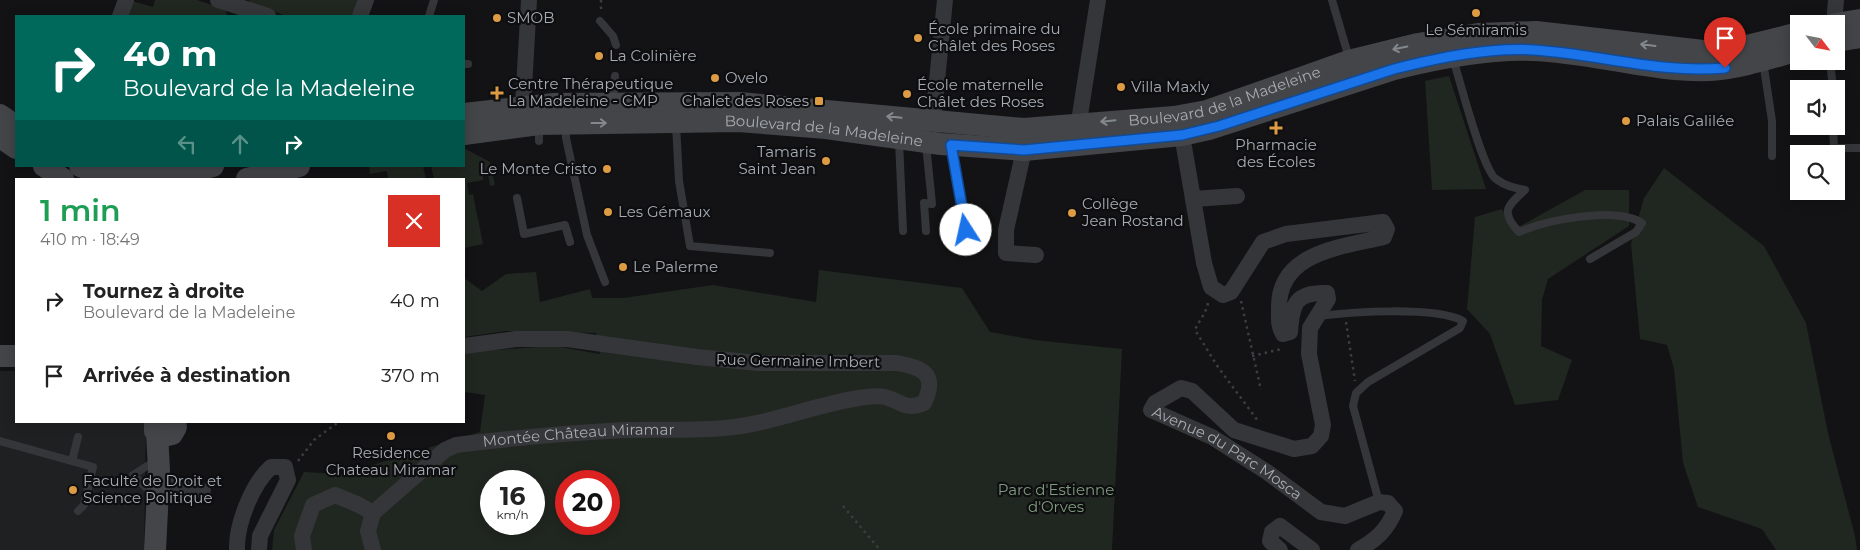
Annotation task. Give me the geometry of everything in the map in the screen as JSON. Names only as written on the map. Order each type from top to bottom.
[{"type":"street","points":[[120,15],[126,0]]},
{"type":"street","points":[[218,0],[264,15]]},
{"type":"street","points":[[360,15],[366,0]]},
{"type":"street","points":[[523,126],[529,0]]},
{"type":"street","points":[[933,121],[945,0]]},
{"type":"street","points":[[1077,136],[1098,0]]},
{"type":"street","points":[[1835,15],[1836,0]]},
{"type":"street","points":[[1845,22],[1860,20]]},
{"type":"street","name":"Boulevard de la Madeleine","points":[[465,134],[523,126],[686,116],[786,106],[1024,129],[1077,136],[1182,135],[1349,61],[1393,49],[1452,48],[1486,52],[1534,50],[1670,58],[1727,51],[1790,35]]},
{"type":"street","points":[[1845,40],[1860,37]]},
{"type":"street","name":"Boulevard de la Madeleine","points":[[465,114],[523,126],[613,103],[686,116],[783,124],[951,145],[1024,150],[1077,136],[1190,114],[1246,108],[1394,69],[1452,48]]},
{"type":"street","name":"Boulevard de la Madeleine","points":[[1670,58],[1710,70],[1763,60],[1790,52]]},
{"type":"street","points":[[0,115],[15,125]]},
{"type":"street","points":[[1182,135],[1204,263],[1211,287]]},
{"type":"street","points":[[0,137],[15,147]]},
{"type":"street","points":[[1024,150],[1006,230],[1006,253],[1036,255]]},
{"type":"street","points":[[45,167],[62,178]]},
{"type":"street","points":[[86,172],[118,174],[185,172],[208,167]]},
{"type":"street","points":[[253,178],[293,171]]},
{"type":"street","points":[[1193,199],[1237,196]]},
{"type":"street","name":"Avenue du Parc Mosca","points":[[1211,287],[1222,295],[1231,292],[1263,242],[1286,234],[1383,222],[1387,229],[1384,237],[1317,253],[1295,267],[1278,295],[1279,328],[1282,334],[1290,332],[1293,307],[1298,299],[1311,292],[1327,293],[1328,300],[1310,328],[1309,354],[1323,426],[1321,436],[1312,446],[1294,449],[1234,430],[1192,391],[1181,388],[1155,404],[1151,410],[1212,437],[1267,472],[1320,512],[1345,516],[1379,502]]},
{"type":"street","name":"Rue Germaine Imbert","points":[[465,346],[516,339],[567,340],[758,363],[897,363],[916,367],[924,372],[930,381],[924,403],[913,407],[900,405],[886,398],[871,396],[844,400]]},
{"type":"street","points":[[0,356],[15,356]]},
{"type":"street","name":"Montée Château Miramar","points":[[373,513],[445,450],[456,445],[539,435],[623,430],[726,428],[784,418],[844,400]]},
{"type":"street","points":[[155,550],[159,459],[164,428]]},
{"type":"street","points":[[237,550],[236,535],[242,518],[265,472],[271,467],[284,467],[288,480],[286,488],[260,536],[259,550]]},
{"type":"street","points":[[158,490],[203,491]]},
{"type":"street","points":[[304,550],[302,536],[314,505],[334,495],[359,504],[373,513],[368,531],[373,550]]},
{"type":"street","points":[[1358,550],[1376,541],[1390,524],[1395,511],[1388,503],[1379,502]]},
{"type":"street","points":[[1280,550],[1270,541],[1272,532],[1280,526],[1312,550]]},
{"type":"lane","points":[[429,15],[434,0]]},
{"type":"lane","points":[[1332,0],[1349,61]]},
{"type":"lane","points":[[600,21],[613,36],[616,45]]},
{"type":"lane","points":[[1452,48],[1484,159],[1495,179],[1511,187],[1525,190],[1508,205],[1507,211],[1510,223],[1519,232],[1539,223],[1588,216],[1632,216],[1642,222],[1636,232],[1590,259]]},
{"type":"lane","points":[[1763,60],[1772,120],[1772,156]]},
{"type":"lane","points":[[613,103],[615,76]]},
{"type":"lane","points":[[686,116],[679,181],[690,246],[770,253]]},
{"type":"lane","points":[[566,123],[566,138],[587,235],[605,282]]},
{"type":"lane","points":[[1833,135],[1834,148],[1860,148]]},
{"type":"lane","points":[[899,139],[903,231]]},
{"type":"lane","points":[[926,142],[932,204],[924,203],[926,231]]},
{"type":"lane","points":[[951,145],[966,230]]},
{"type":"lane","points":[[517,198],[524,234],[565,225],[570,242]]},
{"type":"lane","points":[[1316,317],[1345,312],[1389,311],[1453,315],[1463,321],[1460,328],[1368,382],[1356,393],[1354,406],[1379,502]]},
{"type":"lane","points":[[72,461],[78,437]]},
{"type":"lane","points":[[0,442],[93,467],[84,505],[78,510]]},
{"type":"path","points":[[1211,287],[1206,314],[1198,322],[1195,330],[1218,367],[1262,426],[1264,440]]},
{"type":"path","points":[[1241,300],[1261,390]]},
{"type":"path","points":[[1345,312],[1356,393]]},
{"type":"path","points":[[1252,356],[1282,350]]},
{"type":"path","points":[[287,473],[314,440],[337,423]]},
{"type":"path","points":[[843,506],[880,550]]},
{"type":"shaded area","name":"Faculté de Droit et Science Politique","points":[[0,371],[15,371],[15,423],[146,423],[144,550],[0,550]]},
{"type":"green space","points":[[155,0],[197,0],[225,9],[227,15],[126,15],[132,1],[153,7]]},
{"type":"green space","points":[[249,0],[360,0],[354,15],[284,15],[250,4]]},
{"type":"green space","points":[[1449,76],[1486,189],[1432,190],[1425,81]]},
{"type":"green space","points":[[465,149],[490,162],[495,185],[490,186],[488,174],[483,175],[483,180],[467,183],[469,195],[473,194],[483,244],[465,248],[465,178],[434,178],[431,167],[465,167]]},
{"type":"green space","points":[[369,167],[423,167],[426,178],[388,178],[387,171],[370,174]]},
{"type":"green space","points":[[1664,168],[1764,246],[1806,323],[1828,433],[1857,550],[1776,550],[1762,529],[1698,507],[1683,463],[1674,369],[1667,345],[1640,339],[1631,244],[1644,198]]},
{"type":"green space","points":[[1585,190],[1629,190],[1629,226],[1548,279],[1542,300],[1541,346],[1572,360],[1558,400],[1515,405],[1490,334],[1467,309],[1475,217],[1502,209],[1513,230]]},
{"type":"green space","name":"Parc d'Estienne d'Orves","points":[[819,270],[962,288],[990,332],[1035,340],[1122,349],[1112,550],[272,550],[274,530],[304,472],[343,474],[480,432],[485,395],[465,392],[465,352],[555,346],[600,354],[596,333],[506,331],[465,337],[465,279],[482,291],[506,274],[536,272],[540,302],[590,289],[592,298],[623,298],[713,285],[816,302]]},
{"type":"place","name":"Le Sémiramis","points":[[1476,13]]},
{"type":"place","name":"SMOB","points":[[497,18]]},
{"type":"place","name":"École primaire du Châlet des Roses","points":[[918,38]]},
{"type":"place","name":"La Colinière","points":[[599,56]]},
{"type":"place","name":"Ovelo","points":[[715,78]]},
{"type":"place","name":"Villa Maxly","points":[[1121,87]]},
{"type":"place","name":"Centre Thérapeutique La Madeleine - CMP","points":[[497,93]]},
{"type":"place","name":"École maternelle Châlet des Roses","points":[[907,94]]},
{"type":"place","name":"Chalet des Roses","points":[[819,101]]},
{"type":"place","name":"Palais Galilée","points":[[1626,121]]},
{"type":"place","name":"Pharmacie des Écoles","points":[[1276,128]]},
{"type":"place","name":"Tamaris Saint Jean","points":[[826,161]]},
{"type":"place","name":"Le Monte Cristo","points":[[607,169]]},
{"type":"place","name":"Les Gémaux","points":[[608,212]]},
{"type":"place","name":"Collège Jean Rostand","points":[[1072,213]]},
{"type":"place","name":"Le Palerme","points":[[623,267]]},
{"type":"place","name":"Residence Chateau Miramar","points":[[391,436]]},
{"type":"place","name":"Faculté de Droit et Science Politique","points":[[73,490]]},
{"type":"route","points":[[966,230],[951,145],[1024,150],[1182,135],[1209,130],[1394,69],[1420,62],[1486,52],[1534,50],[1669,67],[1710,70],[1725,68]]}]
